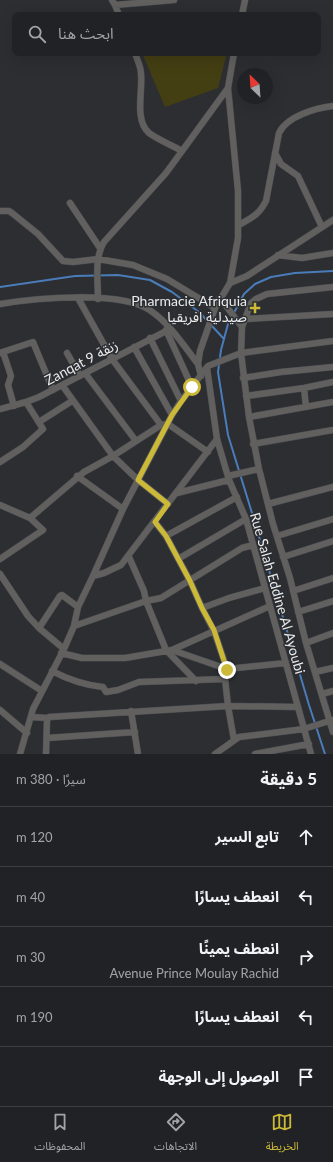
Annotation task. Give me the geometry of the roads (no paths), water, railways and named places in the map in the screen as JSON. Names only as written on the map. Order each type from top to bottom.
[{"type":"street","points":[[118,12],[113,3],[174,0]]},
{"type":"street","points":[[242,12],[244,0]]},
{"type":"street","points":[[135,56],[142,74],[140,109],[144,125],[148,132],[153,136],[182,151]]},
{"type":"street","points":[[201,376],[198,364],[200,351],[215,308],[230,283],[238,238],[238,191],[228,88],[233,56]]},
{"type":"street","points":[[98,299],[98,259],[100,248],[166,173],[228,88]]},
{"type":"street","points":[[239,224],[255,216],[262,210],[266,202],[279,133],[282,127],[287,122],[322,107],[333,106]]},
{"type":"street","points":[[275,153],[281,164],[298,176],[322,227]]},
{"type":"street","points":[[70,203],[100,248]]},
{"type":"street","points":[[0,211],[8,211],[12,213],[38,234],[63,260],[74,262],[98,259],[133,266],[167,279],[215,308]]},
{"type":"street","points":[[230,283],[247,276],[333,220]]},
{"type":"street","points":[[278,255],[302,258],[333,253]]},
{"type":"street","points":[[333,288],[261,296],[251,303],[242,328],[241,353],[249,417],[259,469],[306,643],[333,732]]},
{"type":"street","points":[[0,304],[30,299],[78,298],[119,300],[138,305],[150,310],[198,364]]},
{"type":"street","points":[[78,298],[112,359],[165,425],[208,452]]},
{"type":"street","points":[[220,298],[242,328]]},
{"type":"street","points":[[245,319],[333,314]]},
{"type":"street","points":[[168,329],[192,387]]},
{"type":"street","name":"Zanqat 9 زنقة","points":[[0,409],[26,402],[53,390],[168,329]]},
{"type":"street","points":[[150,338],[181,400]]},
{"type":"street","points":[[20,754],[31,717],[74,626],[78,607],[123,510],[165,425],[181,400],[207,367],[241,353],[333,341]]},
{"type":"street","points":[[14,406],[8,385],[11,376],[1,353],[33,342],[53,390]]},
{"type":"street","points":[[134,347],[172,415]]},
{"type":"street","points":[[67,353],[82,375],[136,441]]},
{"type":"street","points":[[243,378],[333,366]]},
{"type":"street","name":"Rue Salah Eddine Al Ayoubi","points":[[207,367],[217,439],[229,478],[246,519],[298,707],[307,727],[310,754]]},
{"type":"street","points":[[246,396],[304,388],[333,382]]},
{"type":"street","points":[[62,385],[112,456],[138,480],[168,504]]},
{"type":"street","points":[[304,388],[306,407]]},
{"type":"street","points":[[39,422],[72,401]]},
{"type":"street","points":[[0,462],[23,447],[43,429],[26,402]]},
{"type":"street","points":[[249,417],[333,402]]},
{"type":"street","points":[[30,518],[77,476],[165,425]]},
{"type":"street","points":[[254,444],[333,430]]},
{"type":"street","points":[[93,576],[122,565],[217,439]]},
{"type":"street","points":[[177,493],[229,478],[236,474],[259,469]]},
{"type":"street","points":[[77,476],[123,510]]},
{"type":"street","points":[[268,504],[333,487]]},
{"type":"street","points":[[166,536],[237,497]]},
{"type":"street","points":[[0,505],[30,518],[43,530],[0,559]]},
{"type":"street","points":[[178,559],[246,519]]},
{"type":"street","points":[[277,536],[333,519]]},
{"type":"street","points":[[155,522],[166,536],[214,630],[227,670],[225,679],[234,740]]},
{"type":"street","points":[[283,557],[333,541]]},
{"type":"street","points":[[74,626],[146,601],[161,598],[242,548],[253,544]]},
{"type":"street","points":[[129,556],[144,591],[146,601],[169,650],[196,681]]},
{"type":"street","points":[[0,574],[28,616],[39,628],[63,651],[82,658],[125,658],[169,650],[270,606]]},
{"type":"street","points":[[293,591],[333,578]]},
{"type":"street","points":[[202,608],[229,598],[265,588]]},
{"type":"street","points":[[39,628],[60,596],[62,595],[78,607]]},
{"type":"street","points":[[298,612],[333,602]]},
{"type":"street","points":[[306,643],[333,633]]},
{"type":"street","points":[[169,650],[227,670],[286,663]]},
{"type":"street","points":[[0,664],[42,691]]},
{"type":"street","points":[[315,672],[333,668]]},
{"type":"street","points":[[52,671],[72,681],[103,687],[106,692],[118,690],[139,682],[225,679]]},
{"type":"street","points":[[322,694],[333,692]]},
{"type":"street","points":[[31,717],[49,718],[228,706],[298,707]]},
{"type":"street","points":[[0,710],[27,733]]},
{"type":"street","points":[[131,712],[138,754]]},
{"type":"street","points":[[46,754],[49,718]]},
{"type":"street","points":[[216,754],[239,737],[307,727],[330,720]]},
{"type":"street","points":[[47,738],[135,732]]},
{"type":"street","points":[[255,754],[309,744]]},
{"type":"waterway","points":[[325,754],[228,435],[218,372],[221,350],[228,324],[244,294],[255,284],[271,277],[295,273],[333,271]]},
{"type":"waterway","points":[[0,287],[75,276],[118,275],[150,280],[172,292],[199,312],[224,339]]},
{"type":"place","name":"Pharmacie Afriquia صيدلية افريقيا","points":[[255,308]]}]
